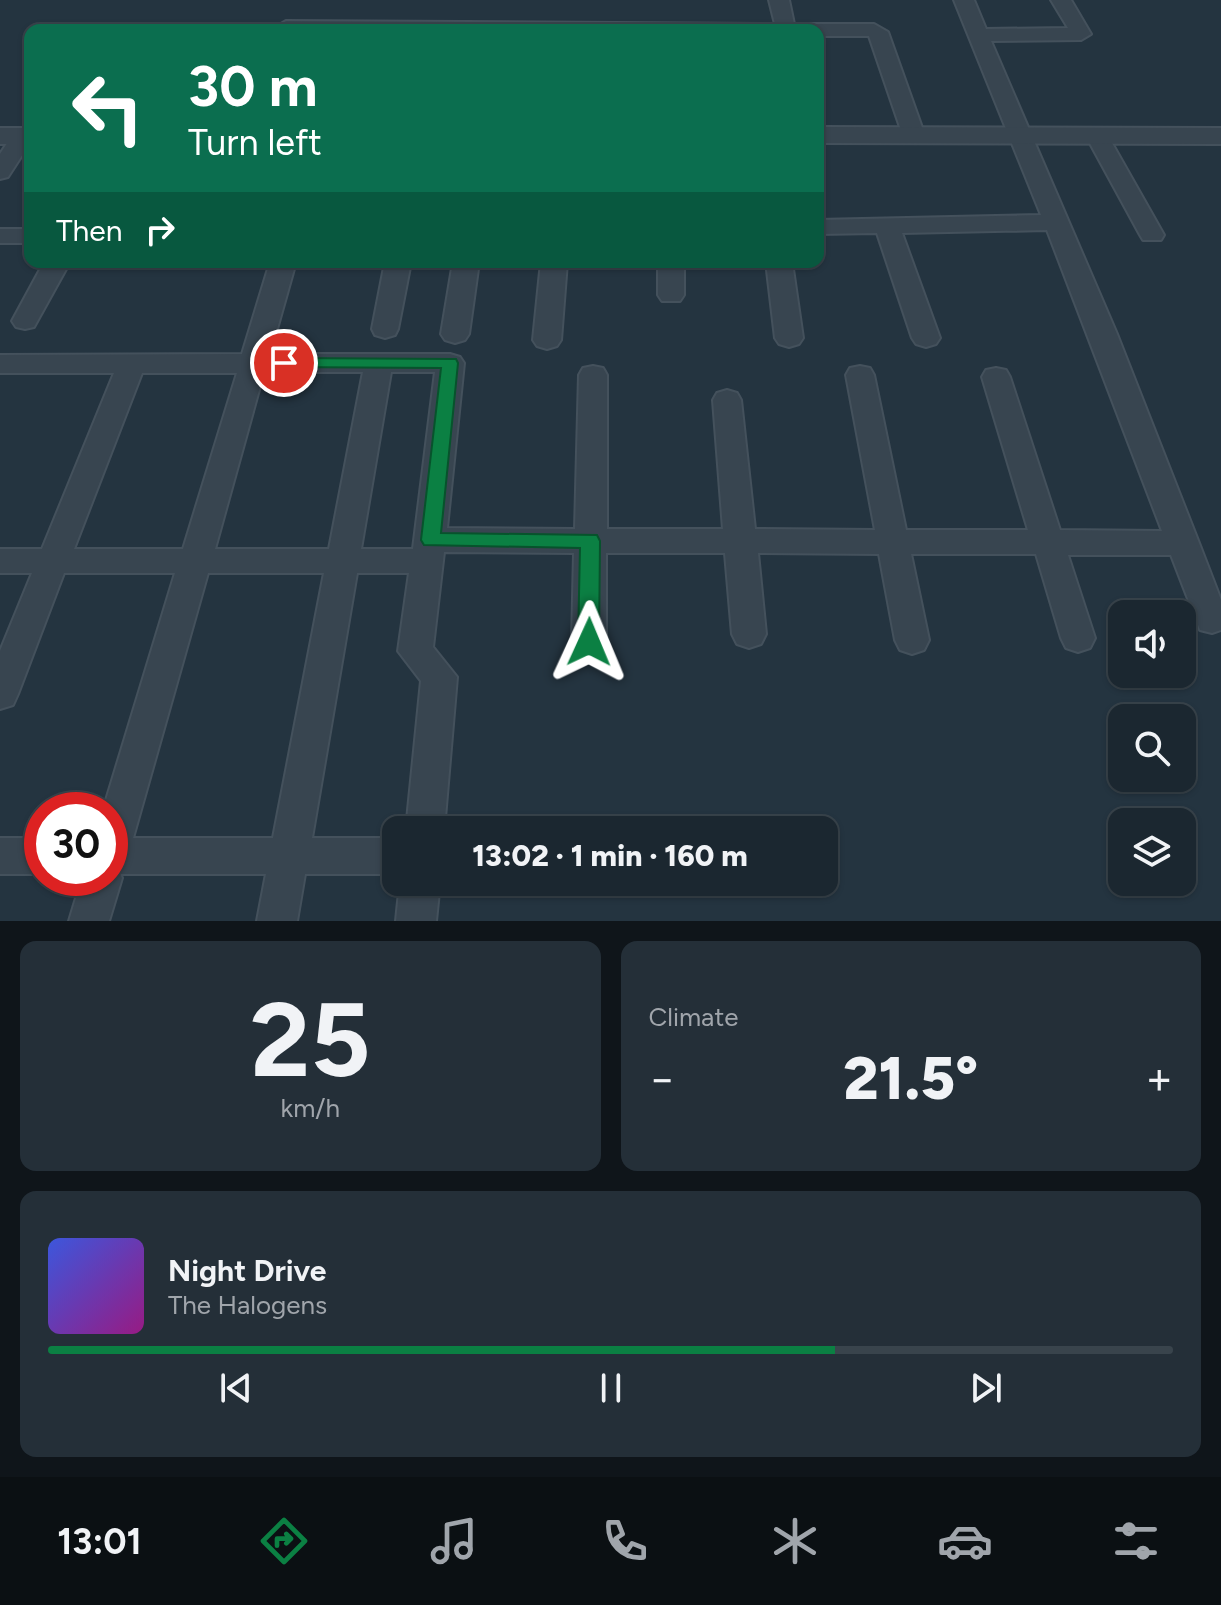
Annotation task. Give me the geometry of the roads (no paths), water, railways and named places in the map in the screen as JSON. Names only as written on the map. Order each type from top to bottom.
[{"type":"street","points":[[779,0],[785,24]]},
{"type":"street","points":[[964,0],[1057,222],[1212,620]]},
{"type":"street","points":[[979,35],[1081,34],[1061,0]]},
{"type":"street","points":[[507,24],[509,3]]},
{"type":"street","points":[[364,24],[452,24]]},
{"type":"street","points":[[824,31],[877,32],[914,136]]},
{"type":"street","points":[[824,135],[1221,136]]},
{"type":"street","points":[[0,172],[18,136]]},
{"type":"street","points":[[1097,136],[1152,235]]},
{"type":"street","points":[[824,227],[1057,222]]},
{"type":"street","points":[[887,226],[926,338]]},
{"type":"street","points":[[0,236],[24,236]]},
{"type":"street","points":[[25,321],[54,268]]},
{"type":"street","points":[[127,792],[281,268]]},
{"type":"street","points":[[385,329],[397,268]]},
{"type":"street","points":[[455,334],[465,268]]},
{"type":"street","points":[[547,340],[553,268]]},
{"type":"street","points":[[671,268],[671,295]]},
{"type":"street","points":[[780,268],[789,338]]},
{"type":"street","points":[[0,694],[132,363]]},
{"type":"street","points":[[277,921],[379,363]]},
{"type":"street","points":[[0,364],[450,363],[415,651],[439,677],[426,816]]},
{"type":"street","points":[[589,642],[593,375]]},
{"type":"street","points":[[860,375],[912,640]]},
{"type":"street","points":[[996,377],[1078,638]]},
{"type":"street","points":[[727,400],[749,634]]},
{"type":"street","points":[[0,561],[343,561],[429,551],[590,541],[1183,543]]},
{"type":"street","points":[[0,856],[24,856]]},
{"type":"street","points":[[128,856],[382,856]]},
{"type":"street","points":[[89,921],[97,896]]},
{"type":"street","points":[[416,921],[419,896]]}]
